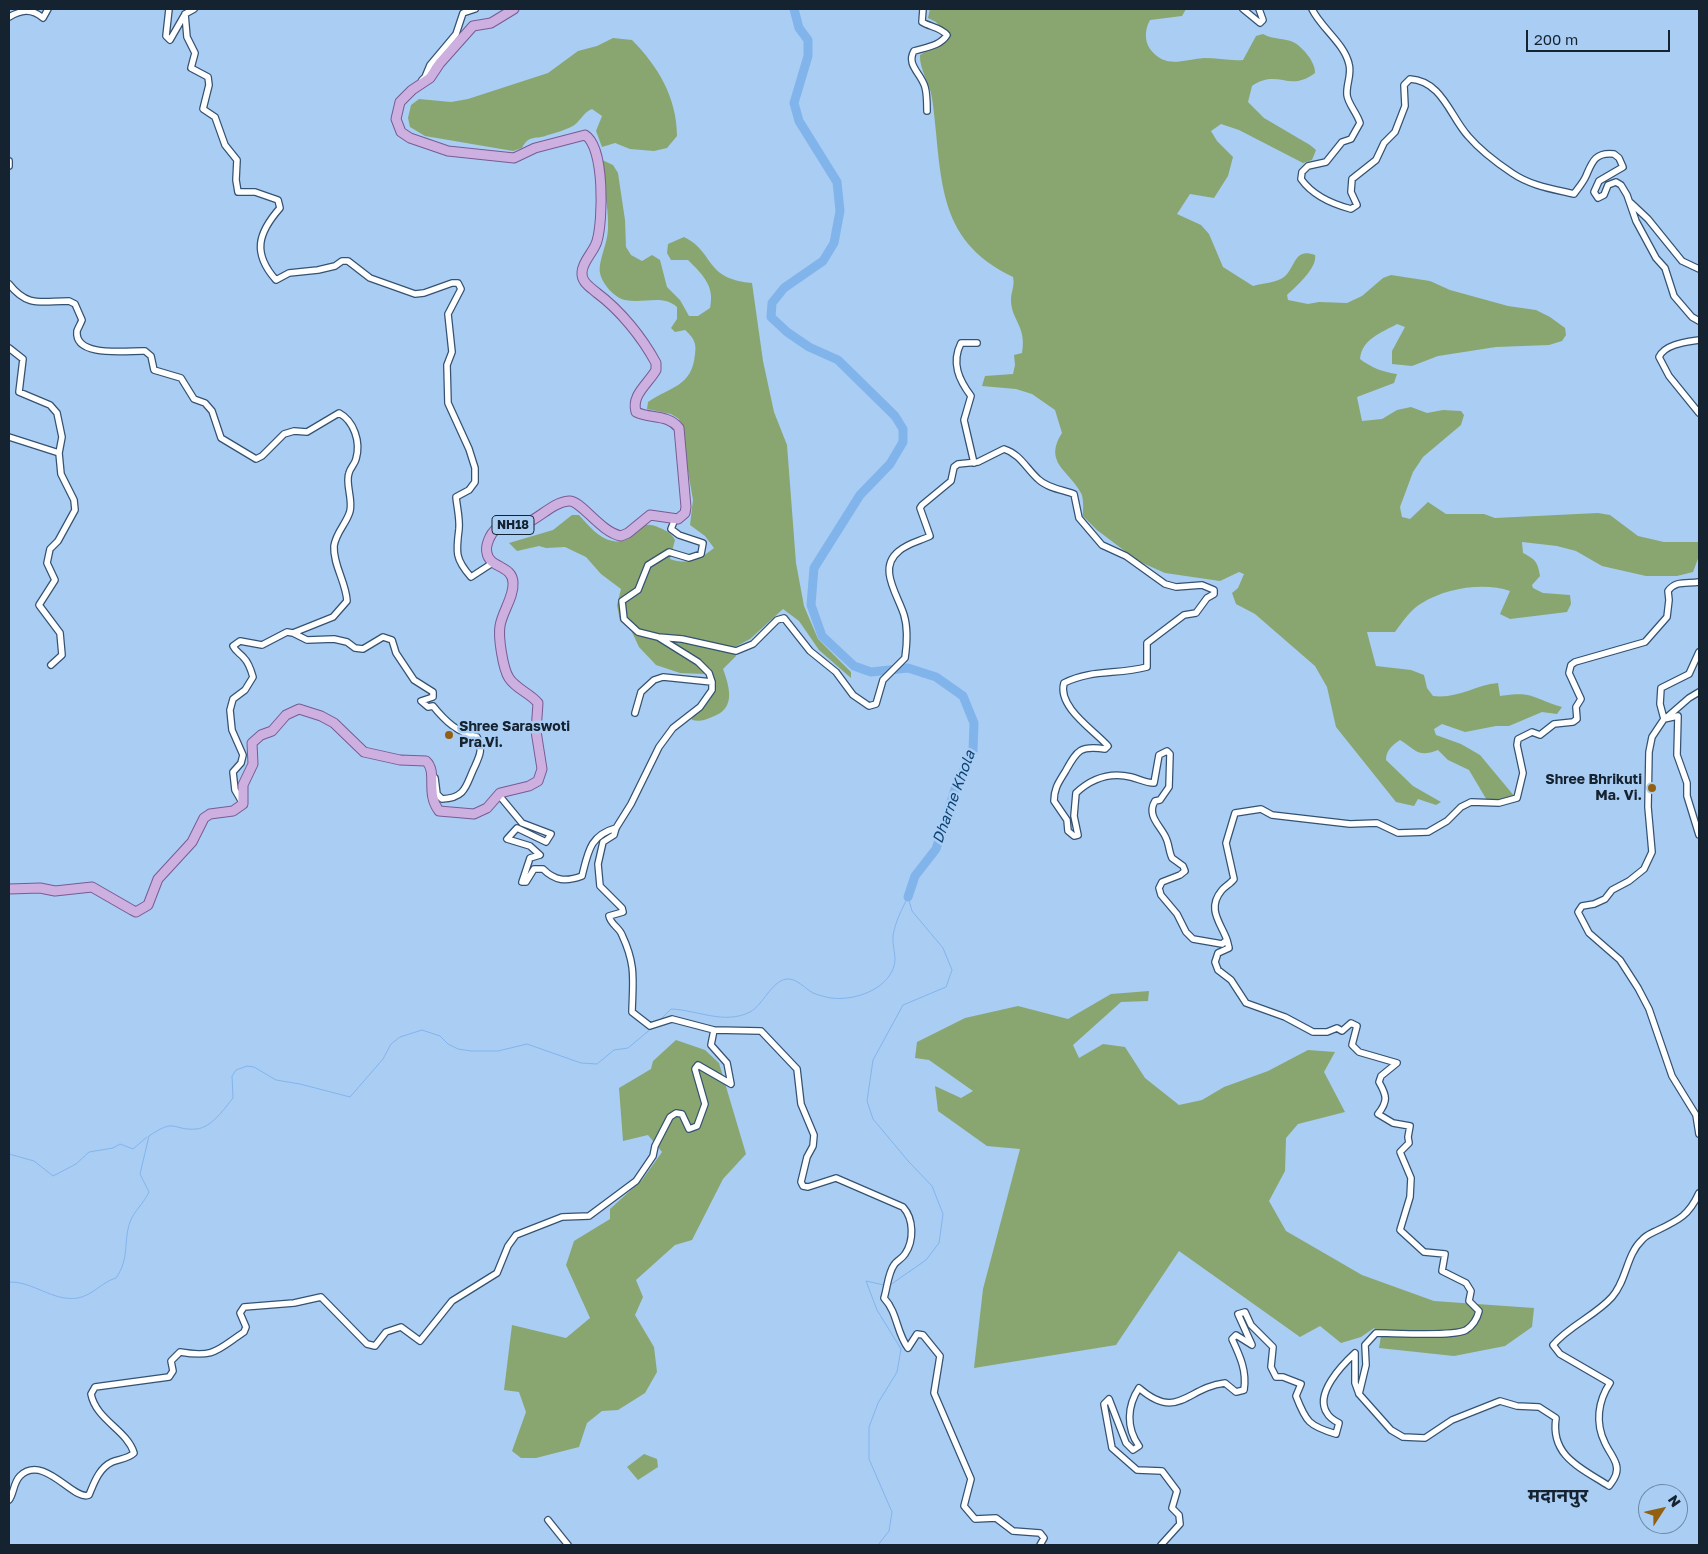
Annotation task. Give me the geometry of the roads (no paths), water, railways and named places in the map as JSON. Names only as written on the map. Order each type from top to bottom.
[{"type":"main road","points":[[514,9],[491,23],[473,26],[440,63],[430,78],[412,90],[400,102],[396,118],[401,132],[410,138],[448,151],[514,158],[535,148],[576,136],[584,135],[591,141],[597,156],[602,210],[597,243],[585,263],[582,274],[587,286],[618,311],[656,363],[656,370],[636,396],[634,405],[636,412],[642,415],[670,420],[679,428],[686,507],[681,517],[675,519]]},
{"type":"main road","name":"NH18","points":[[494,562],[486,553],[490,536],[498,528],[505,525],[527,523],[562,502],[577,502],[595,522],[615,535],[628,533],[650,515],[675,519]]},
{"type":"main road","points":[[9,888],[40,888],[55,891],[92,887],[132,910],[140,911],[148,905],[162,874],[196,836],[204,818],[210,814],[233,811],[243,804],[243,785],[253,764],[252,743],[261,735],[272,731],[286,715],[299,709],[321,716],[334,723],[364,752],[400,760],[426,761],[432,769],[431,799],[439,811],[474,814],[487,808],[498,794],[533,785],[538,781],[542,769],[536,731],[538,703],[510,679],[502,649],[500,626],[513,586],[513,577],[503,567],[494,562]]},
{"type":"street","points":[[9,17],[19,10],[30,11],[42,18],[48,9]]},
{"type":"street","points":[[169,9],[166,29],[167,40],[174,36],[185,14],[194,9]]},
{"type":"street","points":[[412,90],[412,87],[425,77],[430,65],[456,34],[463,13],[475,9]]},
{"type":"street","points":[[923,9],[922,22],[930,27],[943,30],[947,34],[944,40],[936,45],[914,50],[911,56],[912,65],[925,86],[927,111]]},
{"type":"street","points":[[1243,9],[1260,23],[1263,20],[1259,9]]},
{"type":"street","points":[[1312,9],[1349,63],[1347,97],[1360,123],[1350,138],[1342,142],[1326,162],[1308,166],[1302,172],[1301,179],[1309,190],[1337,205],[1352,208],[1357,205],[1351,192],[1352,179],[1376,160],[1384,143],[1396,132],[1405,106],[1404,85],[1410,79],[1416,79],[1431,87],[1447,102],[1467,136],[1513,174],[1531,184],[1574,194],[1598,155],[1614,154],[1619,158],[1622,167],[1599,181],[1594,192],[1598,198],[1604,195],[1608,185],[1616,182],[1621,185],[1636,221],[1656,258],[1665,268],[1674,296],[1692,317],[1699,321]]},
{"type":"street","points":[[185,14],[187,37],[195,54],[191,68],[208,77],[209,85],[202,109],[215,117],[225,145],[238,160],[236,180],[238,192],[255,192],[278,200],[280,208],[265,227],[260,238],[264,262],[276,280],[290,273],[318,270],[335,266],[342,261],[348,261],[370,278],[415,294],[424,293],[452,282],[458,283],[461,289],[448,314],[452,352],[447,365],[448,403],[469,448],[475,468],[475,482],[469,490],[456,497],[459,529],[456,539],[456,550],[462,567],[471,577],[494,562]]},
{"type":"street","points":[[9,161],[9,166]]},
{"type":"street","points":[[1629,201],[1648,219],[1682,260],[1699,269]]},
{"type":"street","points":[[9,284],[18,296],[25,300],[69,301],[75,304],[82,320],[77,331],[79,339],[97,351],[146,351],[151,356],[154,370],[181,378],[194,399],[205,403],[212,411],[222,438],[256,459],[262,456],[284,434],[294,431],[307,432],[339,413],[347,417],[353,426],[357,441],[357,457],[348,473],[350,511],[336,537],[334,547],[336,565],[347,601],[333,617],[292,632],[287,632],[262,645],[240,641],[234,646],[236,652],[243,656],[249,664],[253,677],[245,690],[234,699],[230,710],[232,730],[243,755],[241,763],[233,772],[235,790],[243,804]]},
{"type":"street","points":[[1699,340],[1672,345],[1662,352],[1660,357],[1669,376],[1699,413]]},
{"type":"street","points":[[974,463],[964,420],[971,396],[961,381],[956,361],[961,344],[977,343]]},
{"type":"street","points":[[9,348],[23,359],[19,392],[42,400],[57,413],[62,437],[59,453],[62,480],[68,486],[75,510],[58,541],[50,549],[47,563],[55,580],[39,605],[60,633],[62,655],[52,665]]},
{"type":"street","points":[[9,437],[59,453]]},
{"type":"street","points":[[675,519],[671,529],[678,535],[703,543],[701,554],[689,558],[669,552],[648,565],[638,590],[622,601],[624,619],[638,632],[658,637],[682,639],[736,651],[753,644],[777,620],[784,618],[791,624],[810,651],[836,672],[853,695],[870,706],[876,704],[883,680],[905,658],[907,648],[904,616],[891,583],[889,568],[897,552],[930,536],[920,508],[951,480],[954,467],[958,464],[974,463],[998,450],[1004,448],[1012,451],[1030,468],[1039,480],[1074,494],[1079,518],[1102,545],[1126,556],[1165,584],[1176,587],[1202,585],[1214,590],[1214,594],[1207,598],[1196,613],[1184,615],[1147,643],[1147,667],[1118,673],[1107,671],[1083,674],[1064,683],[1064,697],[1076,715],[1084,725],[1108,746],[1105,749],[1091,747],[1077,752],[1070,759],[1056,784],[1054,801],[1067,820],[1068,831],[1074,836],[1078,835],[1079,831],[1074,816],[1076,794],[1087,783],[1101,777],[1118,776],[1154,783],[1159,755],[1167,751],[1170,754],[1169,788],[1160,800],[1155,801],[1152,806],[1152,815],[1168,840],[1172,858],[1184,866],[1185,871],[1162,882],[1158,888],[1161,895],[1177,914],[1186,932],[1193,939],[1216,944],[1222,944],[1227,940]]},
{"type":"street","points":[[1359,1394],[1366,1365],[1365,1345],[1376,1333],[1465,1331],[1476,1321],[1480,1311],[1469,1301],[1471,1291],[1466,1283],[1442,1271],[1445,1254],[1424,1252],[1400,1230],[1410,1197],[1411,1178],[1400,1152],[1409,1143],[1410,1126],[1393,1123],[1378,1114],[1386,1104],[1386,1095],[1379,1082],[1381,1076],[1397,1063],[1359,1052],[1352,1045],[1357,1026],[1351,1023],[1342,1030],[1337,1028],[1326,1032],[1313,1032],[1284,1016],[1246,1003],[1231,980],[1218,970],[1214,962],[1218,953],[1230,948],[1219,926],[1215,907],[1222,890],[1234,879],[1226,843],[1235,813],[1261,809],[1272,815],[1350,824],[1377,822],[1398,833],[1428,832],[1447,822],[1461,807],[1471,802],[1499,803],[1517,798],[1523,773],[1517,745],[1518,739],[1532,732],[1540,735],[1554,724],[1573,722],[1577,719],[1576,706],[1581,699],[1569,673],[1570,665],[1645,642],[1667,617],[1668,591],[1671,587],[1676,583],[1699,582]]},
{"type":"street","points":[[292,632],[307,640],[334,639],[347,642],[355,648],[363,649],[383,637],[392,640],[396,653],[414,680],[432,692],[433,697],[421,700],[428,707],[433,706],[444,720],[456,729],[477,737],[482,745],[480,757],[469,784],[465,790],[452,798],[442,799],[437,794],[435,774],[432,769]]},
{"type":"street","points":[[658,637],[698,662],[710,673],[712,690],[700,707],[673,728],[659,748],[614,835],[603,842],[598,864],[600,886],[622,908],[623,912],[609,916],[610,921],[622,932],[634,967],[632,1012],[650,1026],[672,1019],[714,1030],[761,1031],[797,1069],[801,1104],[814,1135],[813,1146],[807,1157],[801,1182],[803,1186],[808,1187],[836,1178],[903,1207],[907,1212],[912,1227],[910,1244],[904,1256],[894,1265],[884,1298],[892,1307],[902,1341],[908,1348],[916,1334],[923,1334],[940,1356],[934,1393],[971,1479],[964,1506],[975,1519],[996,1518],[1013,1531],[1040,1533],[1044,1538],[1040,1545]]},
{"type":"street","points":[[1664,720],[1660,704],[1661,688],[1689,674],[1699,652]]},
{"type":"street","points":[[635,714],[641,692],[654,680],[663,677],[712,682]]},
{"type":"street","points":[[1699,692],[1689,698],[1664,720],[1652,737],[1649,752],[1648,807],[1652,852],[1644,869],[1612,890],[1605,899],[1594,904],[1582,906],[1578,912],[1589,933],[1620,960],[1649,1008],[1672,1076],[1696,1115],[1699,1134]]},
{"type":"street","points":[[1664,720],[1678,716],[1677,755],[1687,783],[1687,796],[1699,835]]},
{"type":"street","points":[[498,794],[522,823],[551,834],[546,842],[517,828],[507,839],[530,846],[540,855],[530,858],[522,882],[526,882],[534,869],[543,869],[550,876],[568,881],[582,876],[594,840],[602,832],[616,828]]},
{"type":"street","points":[[9,1500],[20,1476],[29,1471],[41,1472],[58,1478],[81,1495],[89,1495],[103,1469],[111,1462],[130,1457],[134,1453],[131,1444],[110,1425],[92,1402],[90,1394],[94,1388],[169,1378],[173,1371],[171,1361],[180,1352],[202,1356],[212,1354],[244,1332],[246,1327],[240,1312],[244,1307],[294,1303],[320,1297],[367,1344],[375,1346],[386,1332],[401,1327],[420,1341],[452,1301],[497,1273],[508,1246],[516,1235],[562,1218],[589,1216],[636,1181],[653,1156],[654,1146],[670,1117],[676,1113],[682,1114],[689,1128],[697,1126],[705,1104],[697,1079],[696,1069],[698,1065],[731,1084],[727,1063],[711,1044],[714,1030]]},
{"type":"street","points":[[1161,1545],[1180,1524],[1179,1515],[1172,1508],[1177,1491],[1162,1471],[1137,1470],[1112,1448],[1104,1404],[1109,1399],[1126,1443],[1134,1450],[1139,1446],[1131,1435],[1129,1422],[1132,1398],[1139,1388],[1148,1395],[1169,1403],[1179,1403],[1211,1385],[1225,1383],[1236,1392],[1244,1390],[1245,1379],[1241,1358],[1232,1339],[1236,1335],[1252,1346],[1238,1314],[1246,1312],[1251,1325],[1273,1347],[1271,1367],[1276,1377],[1283,1377],[1300,1384],[1296,1396],[1304,1418],[1315,1428],[1336,1434],[1339,1423],[1327,1414],[1323,1402],[1327,1389],[1341,1365],[1355,1353],[1355,1383],[1359,1394],[1391,1430],[1403,1437],[1425,1438],[1452,1420],[1500,1401],[1517,1406],[1540,1407],[1556,1418],[1554,1430],[1560,1447],[1570,1461],[1609,1486],[1615,1478],[1617,1465],[1604,1441],[1598,1417],[1602,1396],[1610,1383],[1560,1354],[1553,1345],[1564,1332],[1611,1298],[1619,1287],[1634,1247],[1644,1237],[1682,1218],[1693,1207],[1699,1193]]},
{"type":"street","points":[[548,1520],[568,1545]]},
{"type":"waterway","name":"Dharne Khola","points":[[794,9],[799,28],[808,40],[808,56],[794,103],[799,121],[837,182],[840,211],[834,243],[823,261],[784,288],[772,303],[771,317],[787,332],[809,347],[838,360],[895,416],[903,429],[903,442],[890,464],[860,495],[814,568],[811,605],[822,636],[854,666],[871,672],[908,668],[936,677],[963,696],[974,723],[973,751],[956,786],[936,849],[915,876],[908,897]]},
{"type":"waterway","points":[[660,1020],[671,1009],[711,1016],[740,1016],[755,1009],[776,984],[786,979],[797,982],[813,993],[831,998],[850,998],[869,992],[884,982],[894,966],[894,931],[908,897]]},
{"type":"waterway","name":"Dharne Khola","points":[[890,1285],[926,1260],[939,1243],[943,1214],[932,1186],[873,1119],[867,1101],[873,1060],[903,1005],[946,987],[952,970],[943,948],[912,911],[908,897]]},
{"type":"waterway","points":[[9,1282],[26,1285],[60,1297],[78,1298],[116,1278],[125,1257],[130,1222],[149,1192],[140,1174],[149,1136],[158,1130],[170,1126],[197,1129],[208,1125],[233,1098],[232,1076],[236,1070],[247,1066],[254,1067],[276,1080],[350,1097],[383,1059],[391,1044],[400,1037],[422,1030],[440,1036],[448,1044],[458,1049],[498,1051],[527,1044],[581,1063],[597,1064],[614,1050],[628,1048],[652,1028]]},
{"type":"waterway","points":[[9,1154],[34,1161],[53,1176],[76,1164],[89,1152],[113,1148],[120,1144],[133,1149],[147,1137]]},
{"type":"waterway","name":"Dharne Khola","points":[[878,1545],[889,1531],[892,1512],[869,1459],[869,1427],[878,1403],[897,1372],[901,1349],[877,1310],[866,1281],[884,1285]]},
{"type":"place","name":"Shree Saraswoti Pra.Vi.","points":[[449,735]]},
{"type":"place","name":"Shree Bhrikuti Ma. Vi.","points":[[1652,788]]},
{"type":"district","name":"मदानपुर","points":[[1558,1496]]}]
